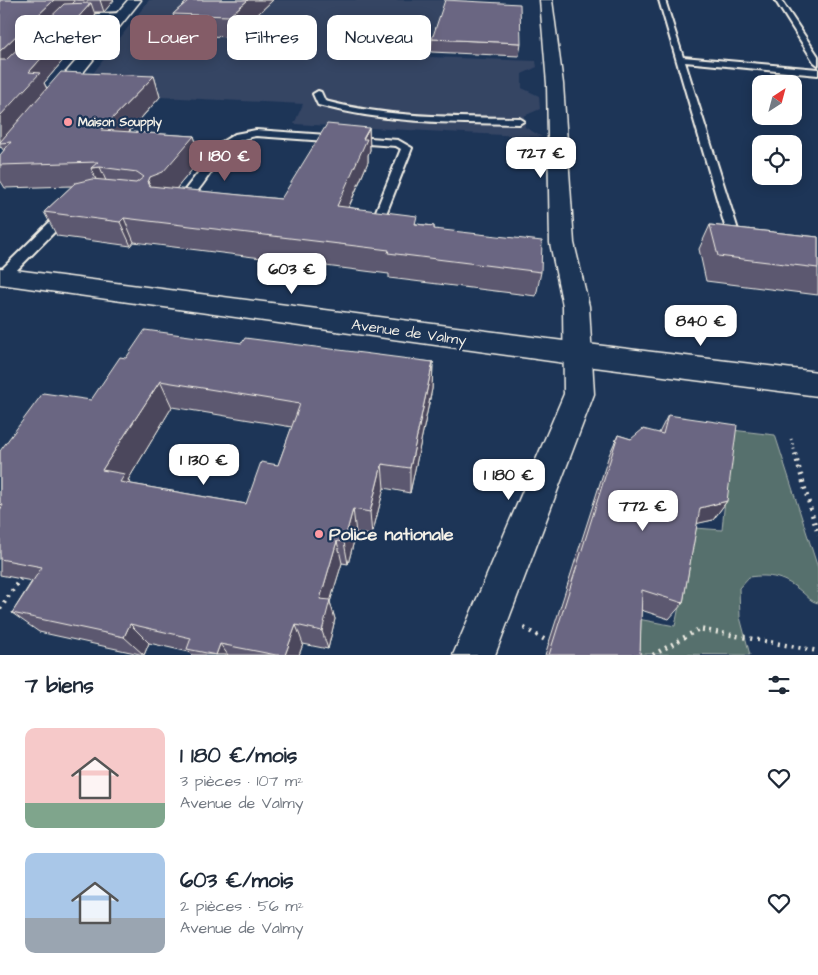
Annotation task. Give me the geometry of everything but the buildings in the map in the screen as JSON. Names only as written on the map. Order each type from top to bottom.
[{"type":"street","points":[[44,110],[134,0]]},
{"type":"street","points":[[474,655],[579,394],[576,306],[562,243],[555,84],[546,0]]},
{"type":"street","name":"Avenue de Valmy","points":[[1,276],[579,354],[818,384]]},
{"type":"lane","points":[[84,0],[64,21],[122,15]]},
{"type":"lane","points":[[662,0],[733,233],[762,236]]},
{"type":"lane","points":[[778,0],[818,62]]},
{"type":"lane","points":[[680,59],[818,72]]},
{"type":"lane","points":[[318,94],[321,104],[375,115],[519,121]]},
{"type":"lane","points":[[164,204],[173,203],[185,198],[226,144],[239,136],[256,134],[398,143],[407,148],[376,226]]},
{"type":"lane","points":[[1,276],[76,203]]},
{"type":"path","points":[[791,439],[818,535]]},
{"type":"path","points":[[0,609],[20,579]]},
{"type":"path","points":[[653,655],[699,629],[818,651]]},
{"type":"shaded area","points":[[149,0],[467,0],[463,16],[444,25],[436,25],[431,52],[431,15],[327,15],[327,60],[431,60],[431,57],[536,61],[537,67],[522,74],[522,88],[539,96],[540,109],[524,116],[525,127],[542,137],[294,124],[303,104],[78,93],[103,60],[120,60],[120,38],[130,25],[130,60],[217,60],[217,15],[138,15]]},
{"type":"green space","points":[[732,430],[775,435],[818,568],[818,603],[783,580],[771,576],[749,577],[739,588],[740,617],[750,655],[639,654],[638,619],[675,626],[695,528],[722,530]]},
{"type":"place","name":"Maison Soupply","points":[[68,122]]},
{"type":"place","name":"Police nationale","points":[[319,534]]}]
